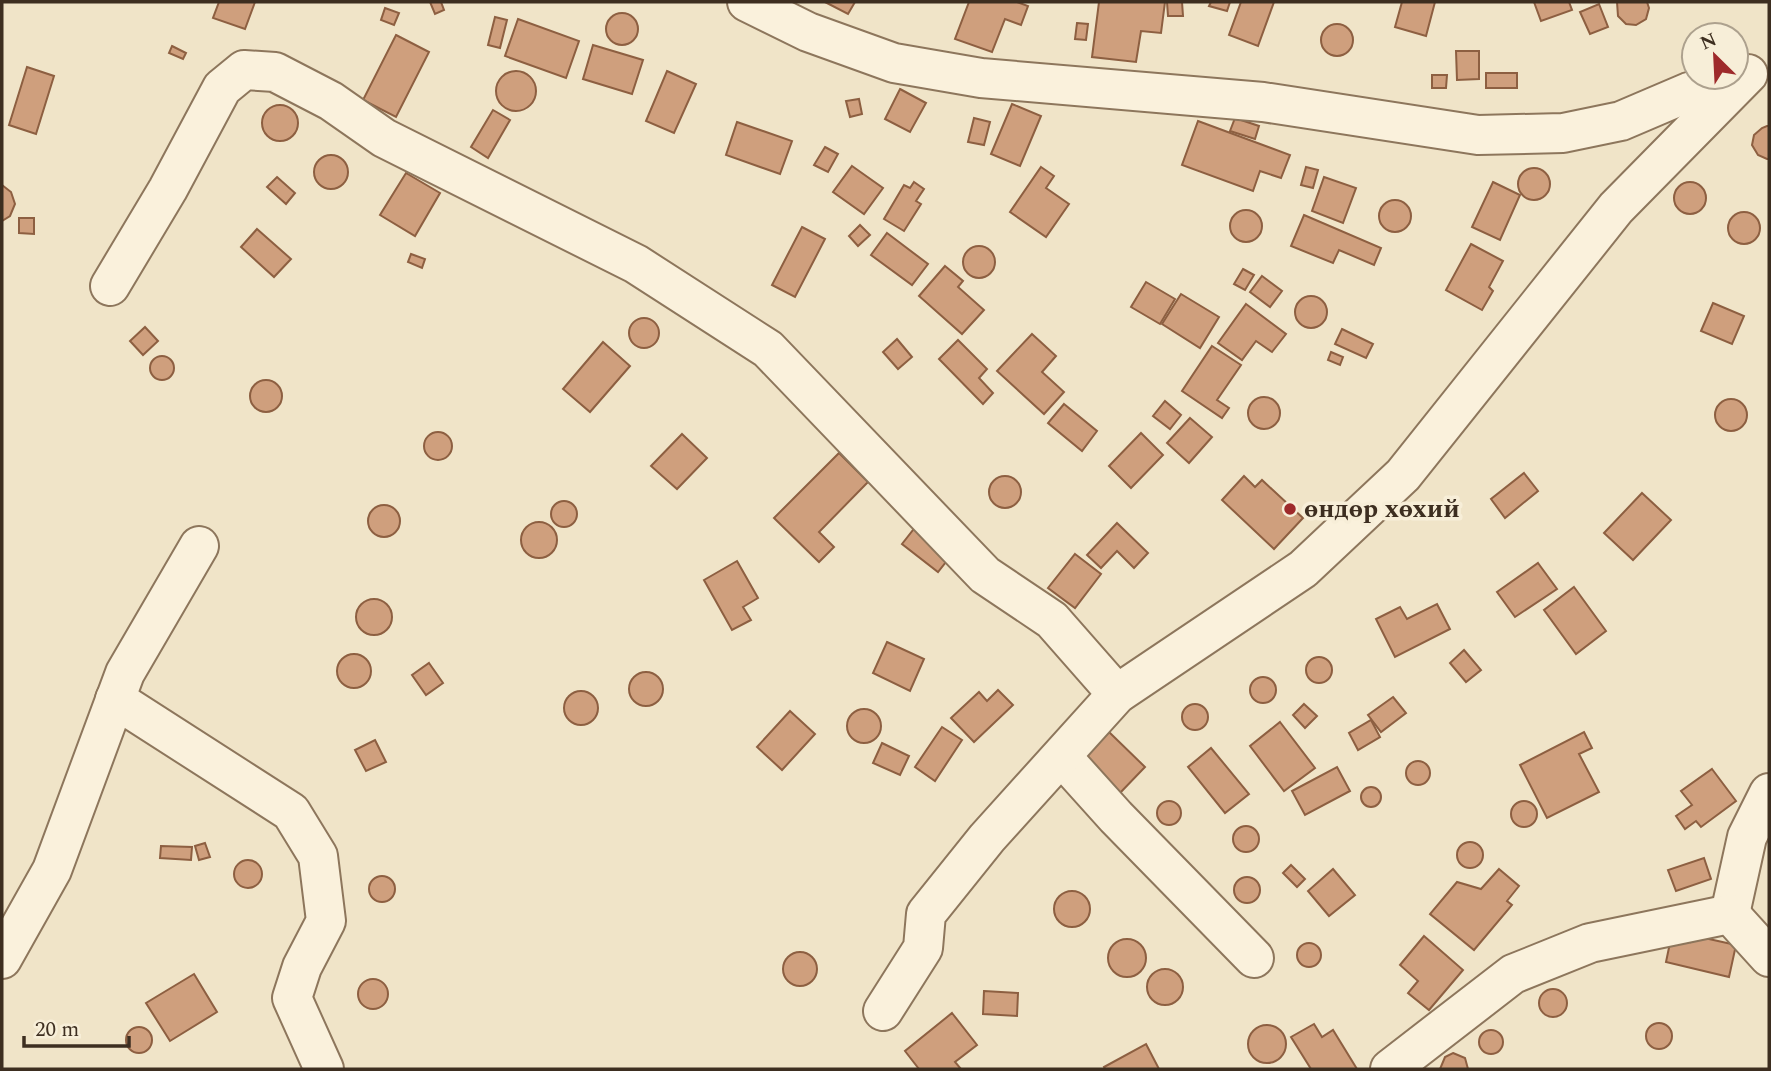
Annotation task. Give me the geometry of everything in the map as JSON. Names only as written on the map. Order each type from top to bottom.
[{"type":"street","points":[[747,2],[808,32],[894,63],[981,78],[1263,102],[1478,135],[1563,133],[1621,121],[1689,92],[1758,69]]},
{"type":"street","points":[[883,1011],[923,948],[926,914],[987,838],[1117,694],[1303,569],[1404,475],[1616,208],[1758,69]]},
{"type":"street","points":[[110,286],[168,189],[222,88],[244,70],[275,72],[331,101],[384,138],[636,264],[768,349],[985,575],[1052,620],[1117,694]]},
{"type":"street","points":[[2,959],[52,870],[125,673],[199,546]]},
{"type":"street","points":[[115,699],[290,812],[318,856],[326,921],[302,967],[292,998],[324,1069]]},
{"type":"street","points":[[1062,757],[1116,817],[1254,958]]},
{"type":"street","points":[[1730,914],[1746,837],[1769,793]]},
{"type":"street","points":[[1730,914],[1769,957]]},
{"type":"street","points":[[1390,1069],[1513,974],[1590,943],[1730,914]]},
{"type":"building","points":[[219,2],[255,2],[245,29],[213,18]]},
{"type":"building","points":[[430,2],[441,2],[444,10],[435,14]]},
{"type":"building","points":[[825,2],[855,2],[848,14]]},
{"type":"building","points":[[969,2],[1017,2],[1028,6],[1021,25],[1005,19],[992,52],[955,39]]},
{"type":"building","points":[[1099,2],[1165,2],[1161,33],[1141,31],[1136,62],[1092,57]]},
{"type":"building","points":[[1167,2],[1182,2],[1183,16],[1168,16]]},
{"type":"building","points":[[1211,2],[1230,2],[1227,11],[1209,6]]},
{"type":"building","points":[[1241,2],[1274,2],[1258,46],[1229,35]]},
{"type":"building","points":[[1402,2],[1435,2],[1426,36],[1395,27]]},
{"type":"building","points":[[1534,2],[1569,2],[1572,10],[1541,21]]},
{"type":"building","points":[[1617,2],[1647,2],[1649,8],[1646,19],[1636,25],[1626,24],[1618,16]]},
{"type":"building","points":[[1599,4],[1608,27],[1590,34],[1580,12]]},
{"type":"building","points":[[385,8],[399,13],[394,25],[381,20]]},
{"type":"building","points":[[622,13],[634,17],[638,29],[634,41],[622,45],[610,41],[606,29],[610,17]]},
{"type":"building","points":[[495,17],[507,20],[500,48],[488,45]]},
{"type":"building","points":[[518,19],[579,41],[566,78],[505,56]]},
{"type":"building","points":[[1077,23],[1088,24],[1086,40],[1075,39]]},
{"type":"building","points":[[1337,24],[1349,28],[1353,40],[1349,52],[1337,56],[1325,52],[1321,40],[1325,28]]},
{"type":"building","points":[[396,35],[429,52],[396,117],[363,100]]},
{"type":"building","points":[[593,45],[643,60],[632,94],[583,79]]},
{"type":"building","points":[[172,46],[186,53],[183,59],[169,53]]},
{"type":"building","points":[[1456,51],[1479,51],[1479,79],[1457,80]]},
{"type":"building","points":[[27,67],[54,76],[36,134],[9,125]]},
{"type":"building","points":[[516,71],[524,72],[530,77],[535,83],[535,99],[530,105],[524,110],[516,111],[508,110],[502,105],[497,99],[496,91],[497,83],[502,77],[508,72]]},
{"type":"building","points":[[667,71],[696,84],[674,133],[646,121]]},
{"type":"building","points":[[1486,73],[1517,73],[1517,88],[1486,88]]},
{"type":"building","points":[[1432,75],[1447,75],[1446,88],[1432,88]]},
{"type":"building","points":[[900,89],[926,103],[910,132],[885,119]]},
{"type":"building","points":[[859,99],[862,114],[850,117],[846,101]]},
{"type":"building","points":[[1012,104],[1041,116],[1020,166],[991,154]]},
{"type":"building","points":[[280,105],[293,110],[298,123],[293,136],[280,141],[267,136],[262,123],[267,110]]},
{"type":"building","points":[[493,110],[510,120],[488,158],[471,147]]},
{"type":"building","points":[[974,118],[990,122],[984,145],[968,142]]},
{"type":"building","points":[[1235,118],[1259,126],[1255,139],[1230,131]]},
{"type":"building","points":[[1198,121],[1290,155],[1281,178],[1260,171],[1253,191],[1182,165]]},
{"type":"building","points":[[737,122],[792,141],[780,174],[726,155]]},
{"type":"building","points":[[1767,126],[1769,159],[1758,155],[1752,145],[1754,135]]},
{"type":"building","points":[[825,147],[838,154],[828,172],[814,165]]},
{"type":"building","points":[[331,155],[343,160],[348,172],[343,184],[331,189],[319,184],[314,172],[319,160]]},
{"type":"building","points":[[852,166],[883,188],[864,214],[833,192]]},
{"type":"building","points":[[1041,167],[1054,176],[1046,188],[1069,204],[1046,237],[1010,212]]},
{"type":"building","points":[[1306,167],[1318,170],[1313,188],[1301,185]]},
{"type":"building","points":[[1534,168],[1545,173],[1550,184],[1545,195],[1534,200],[1523,195],[1518,184],[1523,173]]},
{"type":"building","points":[[406,173],[440,193],[415,236],[380,215]]},
{"type":"building","points":[[277,177],[295,193],[286,204],[267,187]]},
{"type":"building","points":[[1324,177],[1356,188],[1343,223],[1312,211]]},
{"type":"building","points":[[914,182],[924,189],[916,201],[921,204],[904,231],[884,219],[904,185],[910,188]]},
{"type":"building","points":[[1493,182],[1520,195],[1500,240],[1472,227]]},
{"type":"building","points":[[1690,182],[1701,187],[1706,198],[1701,209],[1690,214],[1679,209],[1674,198],[1679,187]]},
{"type":"building","points":[[2,185],[11,192],[15,204],[10,216],[2,221]]},
{"type":"building","points":[[1395,200],[1406,205],[1411,216],[1406,227],[1395,232],[1384,227],[1379,216],[1384,205]]},
{"type":"building","points":[[1246,210],[1258,214],[1262,226],[1258,238],[1246,242],[1234,238],[1230,226],[1234,214]]},
{"type":"building","points":[[1744,212],[1756,216],[1760,228],[1756,240],[1744,244],[1732,240],[1728,228],[1732,216]]},
{"type":"building","points":[[1304,215],[1381,248],[1374,265],[1339,250],[1333,263],[1291,246]]},
{"type":"building","points":[[19,218],[34,218],[34,234],[19,233]]},
{"type":"building","points":[[860,225],[870,235],[858,246],[849,236]]},
{"type":"building","points":[[802,227],[825,239],[795,297],[772,285]]},
{"type":"building","points":[[257,229],[291,259],[274,277],[241,247]]},
{"type":"building","points":[[887,233],[928,264],[912,285],[871,255]]},
{"type":"building","points":[[1471,244],[1503,261],[1489,287],[1493,291],[1482,310],[1446,290]]},
{"type":"building","points":[[979,246],[991,250],[995,262],[991,274],[979,278],[967,274],[963,262],[967,250]]},
{"type":"building","points":[[411,254],[425,259],[422,268],[408,262]]},
{"type":"building","points":[[945,266],[963,281],[958,287],[984,310],[962,334],[919,296]]},
{"type":"building","points":[[1243,269],[1254,275],[1245,290],[1234,284]]},
{"type":"building","points":[[1262,276],[1282,291],[1270,307],[1250,292]]},
{"type":"building","points":[[1146,282],[1175,299],[1160,324],[1131,307]]},
{"type":"building","points":[[1181,294],[1219,317],[1200,348],[1162,324]]},
{"type":"building","points":[[1311,296],[1323,300],[1327,312],[1323,324],[1311,328],[1299,324],[1295,312],[1299,300]]},
{"type":"building","points":[[1713,303],[1744,316],[1732,344],[1701,331]]},
{"type":"building","points":[[1246,304],[1286,334],[1272,352],[1256,341],[1242,360],[1218,343]]},
{"type":"building","points":[[644,318],[655,322],[659,333],[655,344],[644,348],[633,344],[629,333],[633,322]]},
{"type":"building","points":[[145,327],[158,341],[143,355],[130,341]]},
{"type":"building","points":[[1342,329],[1373,344],[1366,358],[1335,344]]},
{"type":"building","points":[[1032,334],[1056,356],[1042,372],[1064,392],[1044,414],[997,371]]},
{"type":"building","points":[[897,339],[912,357],[898,369],[883,352]]},
{"type":"building","points":[[958,340],[987,369],[979,378],[993,393],[983,404],[939,359]]},
{"type":"building","points":[[603,342],[630,366],[590,412],[563,389]]},
{"type":"building","points":[[1212,346],[1241,365],[1217,400],[1229,408],[1222,418],[1182,391]]},
{"type":"building","points":[[1331,352],[1343,357],[1340,365],[1328,360]]},
{"type":"building","points":[[162,356],[173,363],[174,368],[167,379],[162,380],[151,373],[150,368],[157,357]]},
{"type":"building","points":[[266,380],[277,385],[282,396],[277,407],[266,412],[255,407],[250,396],[255,385]]},
{"type":"building","points":[[1264,397],[1276,401],[1280,413],[1276,425],[1264,429],[1252,425],[1248,413],[1252,401]]},
{"type":"building","points":[[1731,399],[1742,404],[1747,415],[1742,426],[1731,431],[1720,426],[1715,415],[1720,404]]},
{"type":"building","points":[[1165,401],[1181,415],[1170,429],[1153,416]]},
{"type":"building","points":[[1064,404],[1097,431],[1082,451],[1048,423]]},
{"type":"building","points":[[1190,418],[1212,437],[1189,463],[1167,443]]},
{"type":"building","points":[[438,432],[448,436],[452,446],[448,456],[438,460],[428,456],[424,446],[428,436]]},
{"type":"building","points":[[1141,433],[1163,455],[1131,488],[1109,466]]},
{"type":"building","points":[[682,434],[707,458],[677,489],[651,466]]},
{"type":"building","points":[[839,453],[868,482],[819,532],[834,547],[819,562],[774,518]]},
{"type":"building","points":[[1524,473],[1538,491],[1505,518],[1491,499]]},
{"type":"building","points":[[1005,476],[1016,481],[1021,492],[1016,503],[1005,508],[994,503],[989,492],[994,481]]},
{"type":"building","points":[[1244,476],[1255,487],[1262,480],[1303,518],[1274,549],[1222,500]]},
{"type":"building","points":[[1642,493],[1671,520],[1633,560],[1604,533]]},
{"type":"building","points":[[564,501],[573,505],[577,514],[573,523],[564,527],[555,523],[551,514],[555,505]]},
{"type":"building","points":[[384,505],[396,509],[400,521],[396,533],[384,537],[372,533],[368,521],[372,509]]},
{"type":"building","points":[[539,522],[552,527],[557,540],[552,553],[539,558],[526,553],[521,540],[526,527]]},
{"type":"building","points":[[1117,523],[1148,553],[1134,568],[1117,551],[1101,568],[1087,555]]},
{"type":"building","points":[[917,525],[953,553],[938,572],[902,544]]},
{"type":"building","points":[[1075,554],[1101,574],[1075,608],[1048,588]]},
{"type":"building","points":[[737,561],[758,598],[743,607],[751,620],[732,630],[704,580]]},
{"type":"building","points":[[1538,563],[1557,589],[1515,617],[1497,592]]},
{"type":"building","points":[[1574,587],[1606,631],[1576,654],[1544,610]]},
{"type":"building","points":[[374,599],[387,604],[392,617],[387,630],[374,635],[361,630],[356,617],[361,604]]},
{"type":"building","points":[[1437,604],[1450,629],[1395,657],[1376,619],[1400,607],[1407,619]]},
{"type":"building","points":[[887,642],[924,659],[910,691],[873,673]]},
{"type":"building","points":[[1464,650],[1481,670],[1466,682],[1450,663]]},
{"type":"building","points":[[354,654],[366,659],[371,671],[366,683],[354,688],[342,683],[337,671],[342,659]]},
{"type":"building","points":[[1319,657],[1328,661],[1332,670],[1328,679],[1319,683],[1310,679],[1306,670],[1310,661]]},
{"type":"building","points":[[429,663],[443,683],[426,695],[412,675]]},
{"type":"building","points":[[646,672],[658,677],[663,689],[658,701],[646,706],[634,701],[629,689],[634,677]]},
{"type":"building","points":[[1263,677],[1272,681],[1276,690],[1272,699],[1263,703],[1254,699],[1250,690],[1254,681]]},
{"type":"building","points":[[998,690],[1013,705],[974,742],[951,718],[979,692],[987,701]]},
{"type":"building","points":[[581,691],[593,696],[598,708],[593,720],[581,725],[569,720],[564,708],[569,696]]},
{"type":"building","points":[[1393,697],[1406,713],[1381,732],[1368,715]]},
{"type":"building","points":[[1195,704],[1204,708],[1208,717],[1204,726],[1195,730],[1186,726],[1182,717],[1186,708]]},
{"type":"building","points":[[1304,704],[1317,716],[1305,728],[1293,715]]},
{"type":"building","points":[[864,709],[876,714],[881,726],[876,738],[864,743],[852,738],[847,726],[852,714]]},
{"type":"building","points":[[790,711],[815,734],[782,770],[757,747]]},
{"type":"building","points":[[1371,720],[1380,737],[1358,750],[1349,733]]},
{"type":"building","points":[[1280,722],[1315,768],[1284,791],[1250,746]]},
{"type":"building","points":[[942,727],[962,740],[935,781],[915,767]]},
{"type":"building","points":[[1109,732],[1145,767],[1118,795],[1081,760]]},
{"type":"building","points":[[1584,732],[1592,748],[1579,754],[1599,792],[1547,818],[1520,765]]},
{"type":"building","points":[[375,740],[386,762],[366,771],[355,750]]},
{"type":"building","points":[[882,743],[909,756],[900,775],[873,763]]},
{"type":"building","points":[[1211,748],[1249,794],[1225,813],[1188,767]]},
{"type":"building","points":[[1418,761],[1426,765],[1430,773],[1426,781],[1418,785],[1410,781],[1406,773],[1410,765]]},
{"type":"building","points":[[1337,767],[1350,791],[1305,815],[1292,791]]},
{"type":"building","points":[[1712,769],[1736,801],[1701,827],[1696,821],[1685,829],[1676,816],[1692,805],[1681,791]]},
{"type":"building","points":[[1367,787],[1375,787],[1381,797],[1375,807],[1367,807],[1361,801],[1361,793]]},
{"type":"building","points":[[1169,801],[1178,804],[1181,813],[1178,822],[1169,825],[1160,822],[1157,813],[1160,804]]},
{"type":"building","points":[[1524,801],[1533,805],[1537,814],[1533,823],[1524,827],[1515,823],[1511,814],[1515,805]]},
{"type":"building","points":[[1246,826],[1255,830],[1259,839],[1255,848],[1246,852],[1237,848],[1233,839],[1237,830]]},
{"type":"building","points":[[1470,842],[1479,846],[1483,855],[1479,864],[1470,868],[1461,864],[1457,855],[1461,846]]},
{"type":"building","points":[[205,843],[210,857],[199,860],[195,846]]},
{"type":"building","points":[[161,846],[192,847],[191,860],[160,858]]},
{"type":"building","points":[[1704,858],[1711,879],[1676,891],[1668,870]]},
{"type":"building","points":[[248,860],[258,864],[262,874],[258,884],[248,888],[238,884],[234,874],[238,864]]},
{"type":"building","points":[[1291,865],[1305,879],[1297,887],[1283,873]]},
{"type":"building","points":[[1333,869],[1355,895],[1329,916],[1308,891]]},
{"type":"building","points":[[1499,869],[1519,886],[1507,901],[1512,905],[1474,950],[1430,914],[1457,882],[1481,889]]},
{"type":"building","points":[[382,876],[391,880],[395,889],[391,898],[382,902],[373,898],[369,889],[373,880]]},
{"type":"building","points":[[1247,877],[1256,881],[1260,890],[1256,899],[1247,903],[1238,899],[1234,890],[1238,881]]},
{"type":"building","points":[[1072,891],[1085,896],[1090,909],[1085,922],[1072,927],[1059,922],[1054,909],[1059,896]]},
{"type":"building","points":[[1691,935],[1736,945],[1729,977],[1666,962],[1671,938],[1690,942]]},
{"type":"building","points":[[1424,936],[1463,970],[1429,1010],[1408,993],[1418,981],[1400,965]]},
{"type":"building","points":[[1127,939],[1140,945],[1146,958],[1140,971],[1127,977],[1114,971],[1108,958],[1114,945]]},
{"type":"building","points":[[1309,943],[1317,947],[1321,955],[1317,963],[1309,967],[1301,963],[1297,955],[1301,947]]},
{"type":"building","points":[[800,952],[812,957],[817,969],[812,981],[800,986],[788,981],[783,969],[788,957]]},
{"type":"building","points":[[1165,969],[1178,974],[1183,987],[1178,1000],[1165,1005],[1152,1000],[1147,987],[1152,974]]},
{"type":"building","points":[[194,974],[217,1012],[170,1041],[146,1003]]},
{"type":"building","points":[[373,979],[384,983],[388,994],[384,1005],[373,1009],[362,1005],[358,994],[362,983]]},
{"type":"building","points":[[1553,989],[1563,993],[1567,1003],[1563,1013],[1553,1017],[1543,1013],[1539,1003],[1543,993]]},
{"type":"building","points":[[984,991],[1018,993],[1017,1016],[983,1014]]},
{"type":"building","points":[[952,1013],[977,1045],[955,1062],[961,1069],[919,1069],[905,1051]]},
{"type":"building","points":[[1659,1023],[1668,1027],[1672,1036],[1668,1045],[1659,1049],[1650,1045],[1646,1036],[1650,1027]]},
{"type":"building","points":[[1314,1024],[1322,1037],[1333,1030],[1357,1069],[1311,1069],[1291,1037]]},
{"type":"building","points":[[1267,1025],[1280,1031],[1286,1044],[1280,1057],[1267,1063],[1254,1057],[1248,1044],[1254,1031]]},
{"type":"building","points":[[139,1027],[148,1031],[152,1040],[148,1049],[139,1053],[130,1049],[126,1040],[130,1031]]},
{"type":"building","points":[[1486,1030],[1496,1030],[1503,1037],[1503,1047],[1496,1054],[1486,1054],[1479,1047],[1479,1037]]},
{"type":"building","points":[[1146,1044],[1159,1069],[1105,1069],[1104,1067]]},
{"type":"building","points":[[1453,1053],[1465,1058],[1468,1069],[1440,1069],[1445,1057]]},
{"type":"place","name":"өндөр хөхий","points":[[1290,509]]}]
